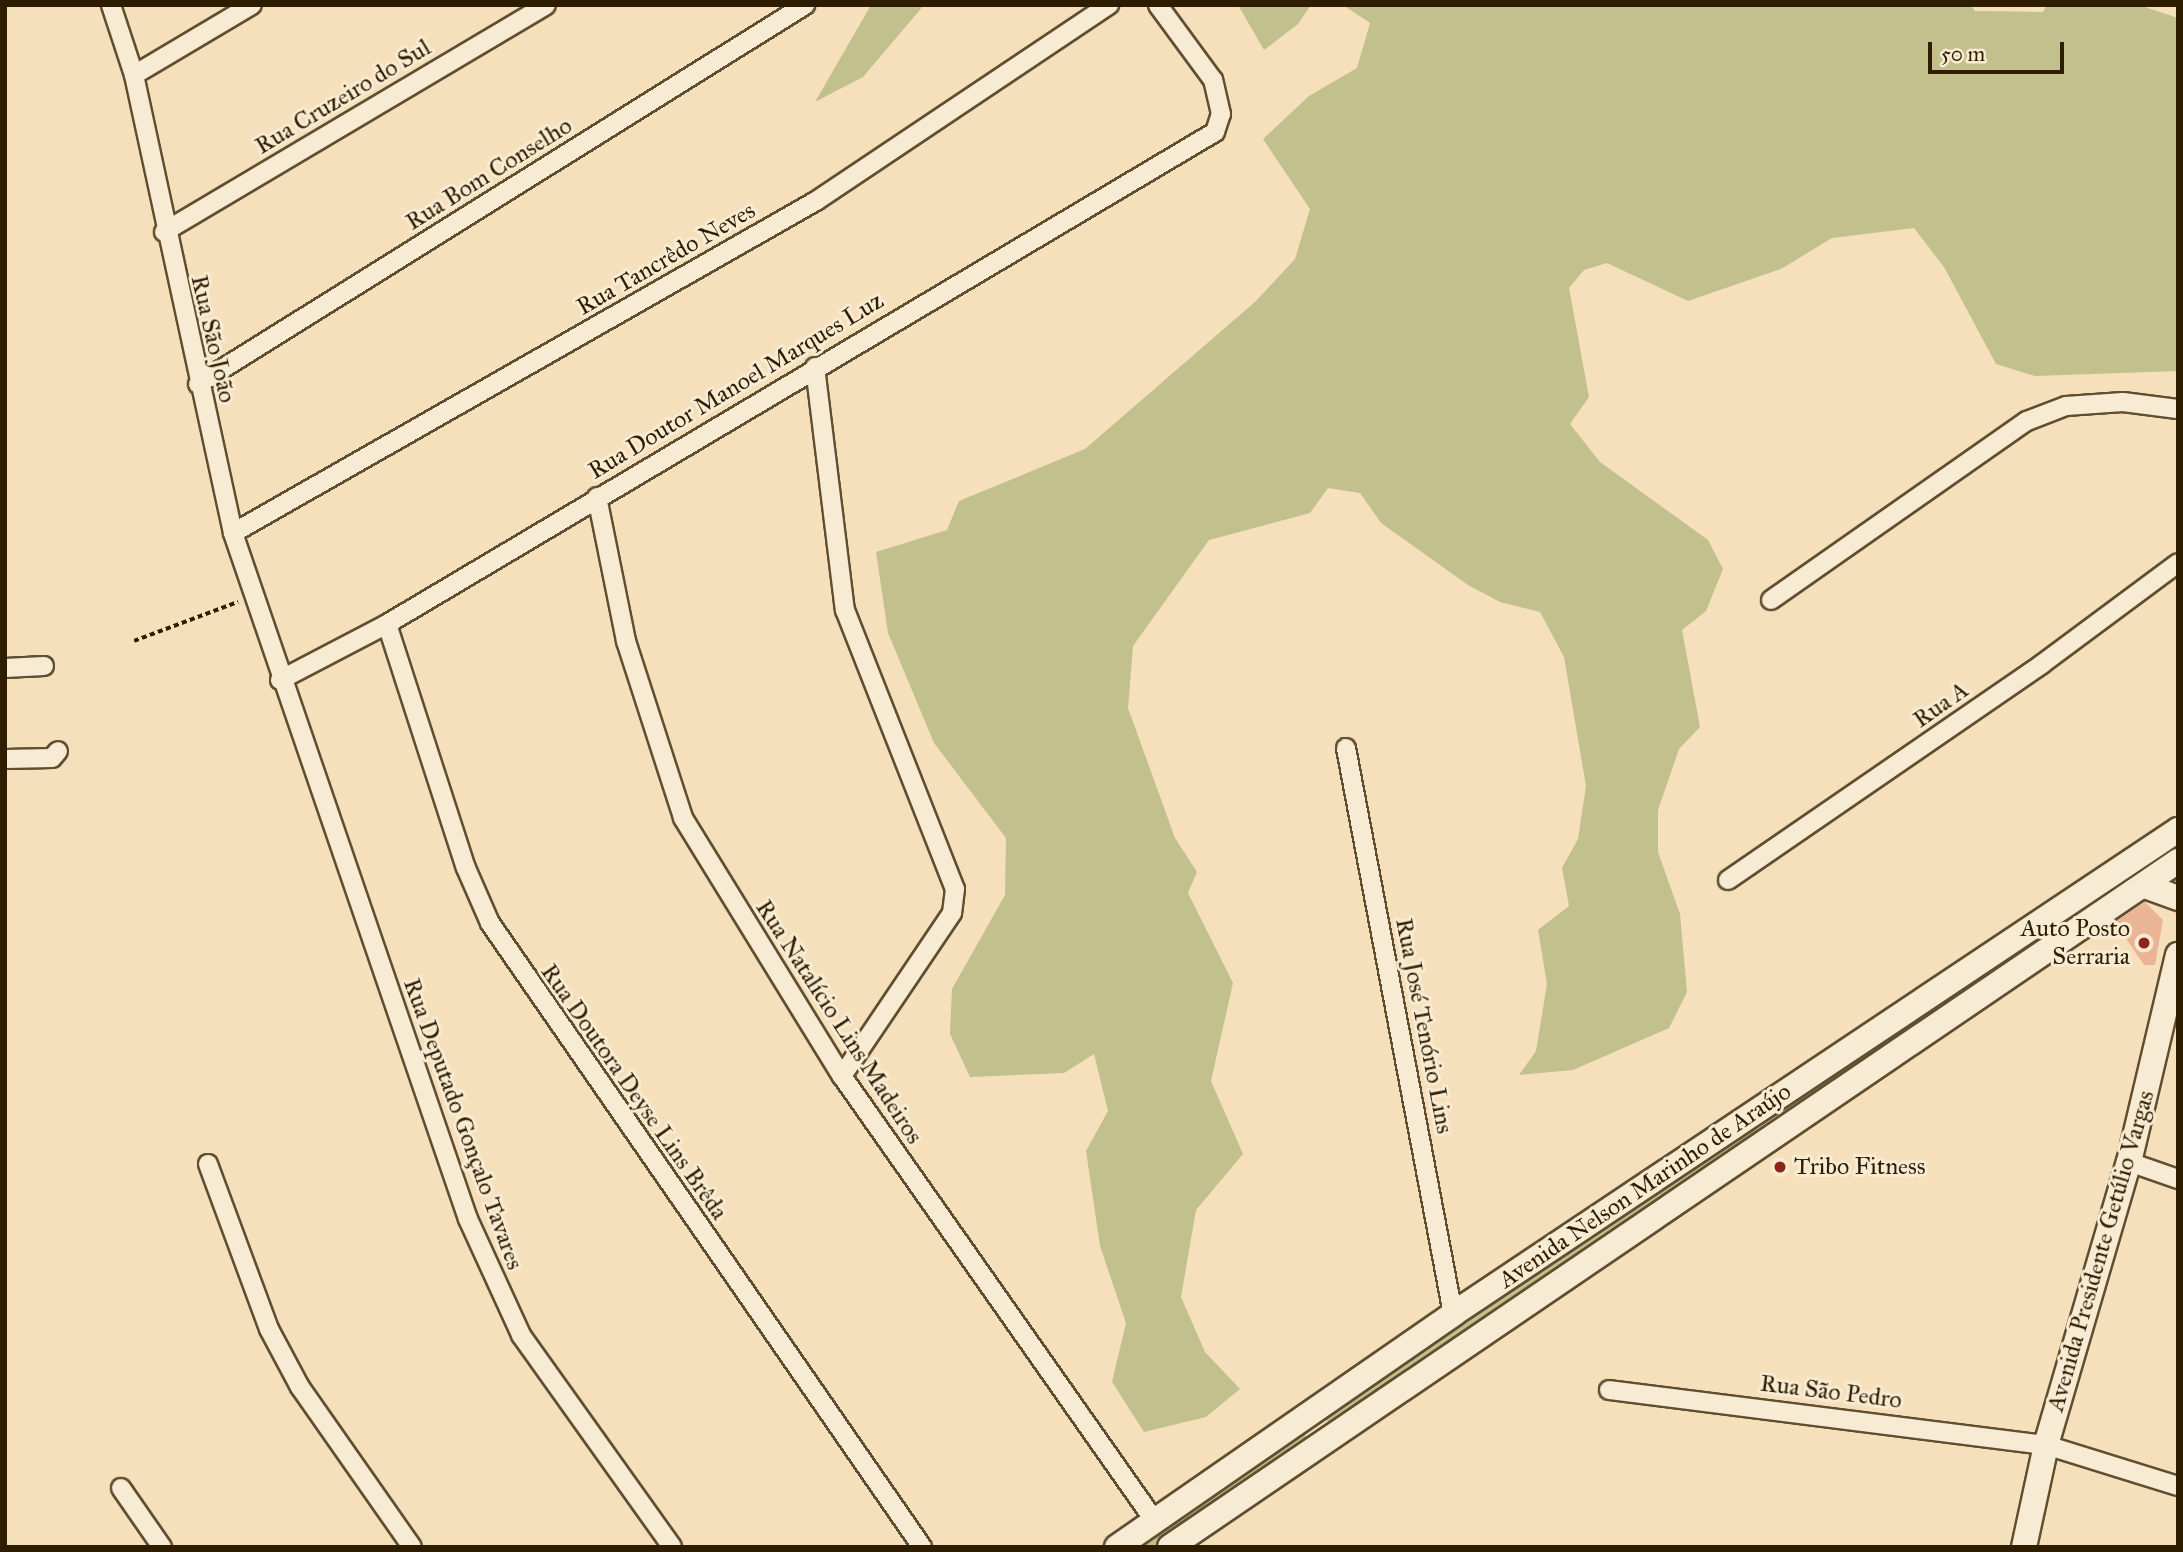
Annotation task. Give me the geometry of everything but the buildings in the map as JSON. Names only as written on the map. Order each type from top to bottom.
[{"type":"main road","name":"Avenida Nelson Marinho de Araújo","points":[[1117,1547],[1453,1314],[2178,830]]},
{"type":"main road","name":"Avenida Nelson Marinho de Araújo","points":[[1170,1547],[2145,886],[2178,861]]},
{"type":"main road","points":[[2145,886],[2178,898]]},
{"type":"main road","name":"Avenida Presidente Getúlio Vargas","points":[[2024,1547],[2046,1445],[2129,1162],[2173,992],[2178,955]]},
{"type":"main road","points":[[1757,1111],[1771,1140]]},
{"type":"main road","points":[[1307,1415],[1323,1441]]},
{"type":"street","name":"Rua São João","points":[[111,5],[134,75],[164,232],[233,533],[280,680]]},
{"type":"street","points":[[134,75],[252,5]]},
{"type":"street","name":"Rua Cruzeiro do Sul","points":[[164,232],[546,5]]},
{"type":"street","name":"Rua Bom Conselho","points":[[198,384],[805,5]]},
{"type":"street","name":"Rua Tancrêdo Neves","points":[[233,533],[816,201],[1109,5]]},
{"type":"street","name":"Rua Doutor Manoel Marques Luz","points":[[280,680],[387,624],[815,367],[1215,132],[1221,114],[1213,80],[1158,5]]},
{"type":"street","points":[[815,367],[845,610],[955,889],[952,913],[842,1076]]},
{"type":"street","points":[[1771,600],[2026,421],[2066,406],[2123,402],[2178,409]]},
{"type":"street","name":"Rua Natalício Lins Madeiros","points":[[597,497],[626,641],[682,818],[842,1076],[1154,1520]]},
{"type":"street","name":"Rua A","points":[[1728,880],[2042,664],[2178,563]]},
{"type":"street","name":"Rua Doutora Deyse Lins Brêda","points":[[387,624],[466,869],[490,923],[922,1547]]},
{"type":"street","points":[[5,668],[44,666]]},
{"type":"street","name":"Rua Deputado Gonçalo Tavares","points":[[280,680],[495,1288],[522,1335],[672,1547]]},
{"type":"street","name":"Rua José Tenório Lins","points":[[1346,748],[1453,1314]]},
{"type":"street","points":[[5,759],[52,758],[58,751]]},
{"type":"street","points":[[2129,1162],[2178,1179]]},
{"type":"street","points":[[208,1164],[269,1329],[300,1387],[412,1547]]},
{"type":"street","name":"Rua São Pedro","points":[[1609,1390],[2046,1445],[2178,1486]]},
{"type":"street","points":[[121,1488],[162,1547]]},
{"type":"path","points":[[134,641],[254,597]]},
{"type":"shaded area","points":[[871,5],[924,5],[863,77],[815,102]]},
{"type":"shaded area","points":[[1238,5],[1311,5],[1298,24],[1264,50]]},
{"type":"shaded area","points":[[1343,5],[1971,5],[1975,11],[2043,12],[2047,5],[2139,5],[2178,18],[2178,371],[2035,376],[1996,364],[1944,267],[1914,228],[1832,238],[1781,269],[1688,301],[1607,263],[1584,270],[1569,288],[1589,397],[1570,424],[1600,462],[1708,540],[1723,569],[1706,611],[1682,630],[1700,727],[1679,749],[1658,810],[1658,852],[1680,914],[1687,992],[1669,1028],[1573,1070],[1519,1075],[1536,1051],[1547,984],[1538,930],[1569,906],[1562,868],[1578,839],[1586,786],[1564,657],[1540,612],[1500,602],[1468,585],[1381,523],[1360,493],[1328,488],[1310,513],[1209,540],[1133,646],[1128,708],[1175,838],[1197,872],[1188,893],[1233,983],[1211,1081],[1243,1154],[1196,1210],[1181,1297],[1205,1352],[1240,1389],[1206,1417],[1144,1432],[1112,1382],[1126,1323],[1100,1246],[1086,1151],[1108,1111],[1094,1054],[1064,1073],[970,1077],[950,1034],[952,989],[1005,895],[1006,838],[934,743],[888,633],[876,552],[947,530],[959,501],[1085,449],[1256,301],[1295,259],[1310,209],[1263,139],[1309,96],[1357,68],[1370,23]]},
{"type":"shaded area","points":[[2178,838],[2178,855],[1778,1124],[1776,1110]]},
{"type":"shaded area","points":[[1750,1127],[1761,1134],[1333,1423],[1319,1418]]},
{"type":"shaded area","points":[[1305,1429],[1306,1442],[1155,1547],[1129,1547]]},
{"type":"place","name":"Auto Posto Serraria","points":[[2144,943]]},
{"type":"place","name":"Tribo Fitness","points":[[1780,1167]]}]
